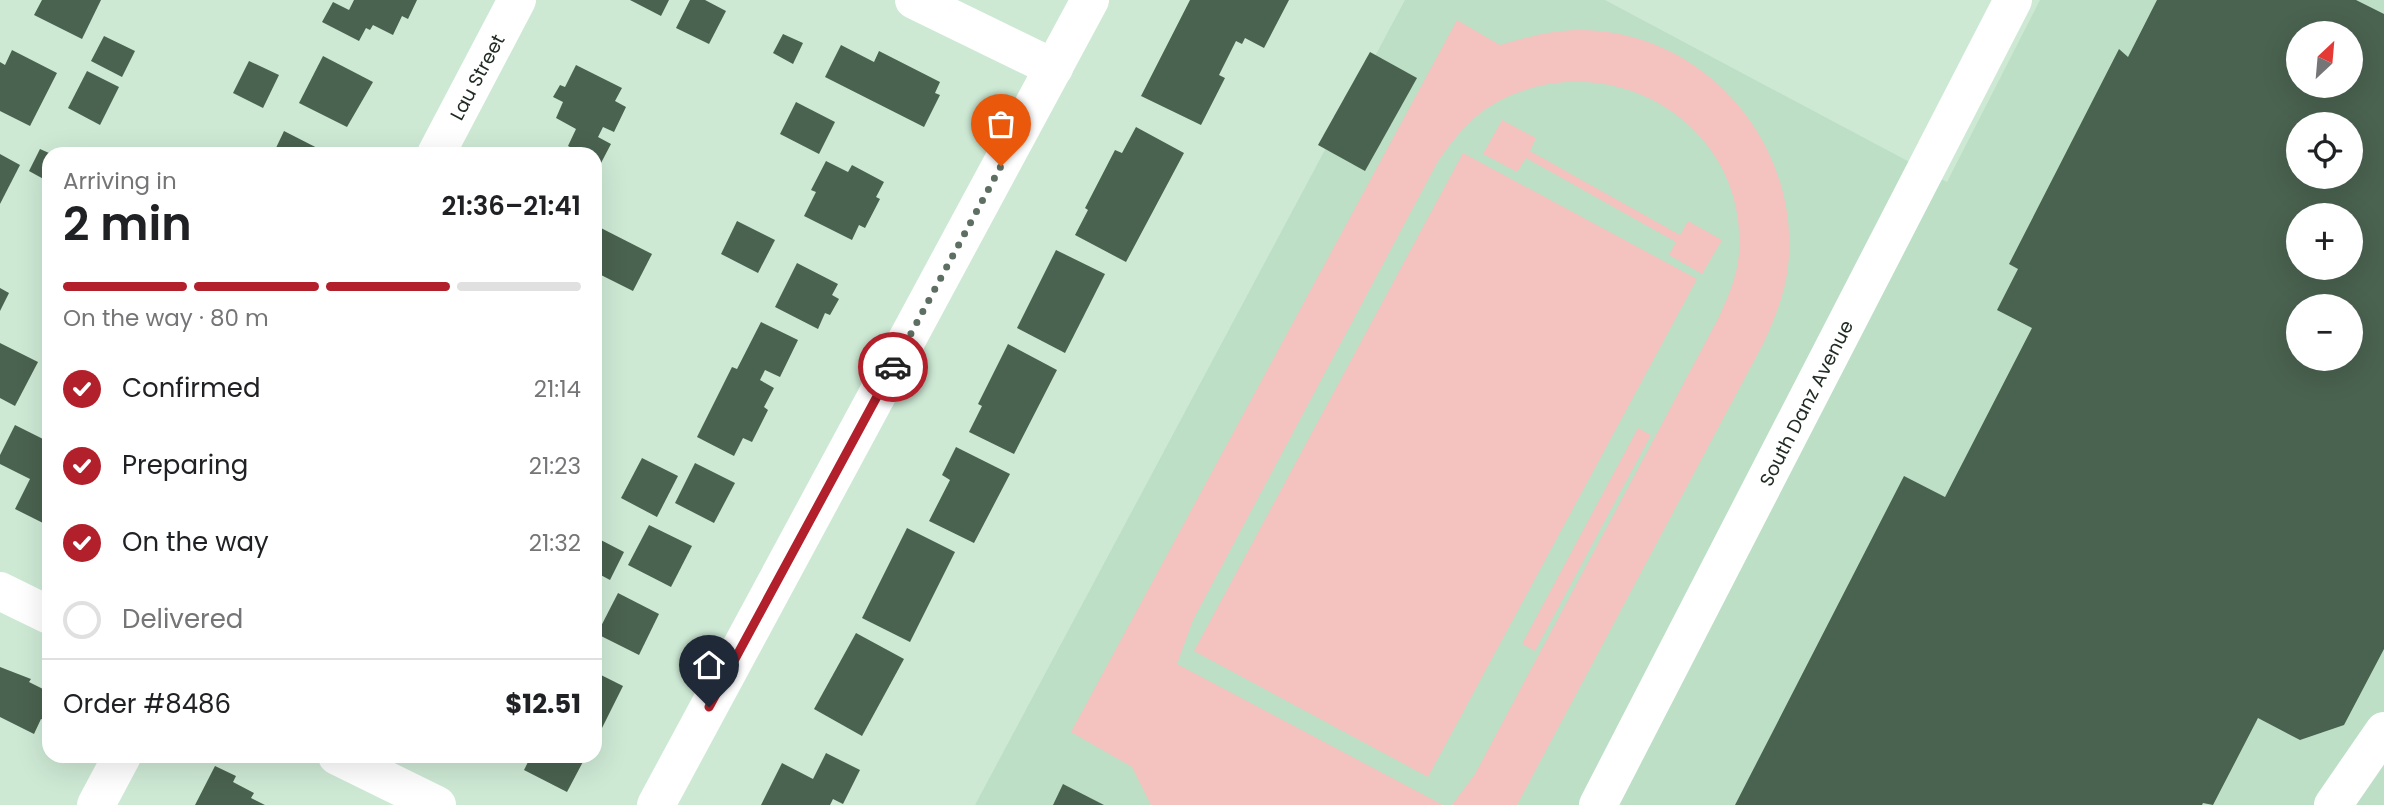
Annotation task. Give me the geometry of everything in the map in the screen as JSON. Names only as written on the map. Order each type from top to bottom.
[{"type":"street","name":"Lau Street","points":[[440,147],[517,0]]},
{"type":"street","points":[[914,0],[1054,68]]},
{"type":"street","points":[[656,805],[1090,0]]},
{"type":"street","name":"South Danz Avenue","points":[[1598,805],[2013,0]]},
{"type":"street","points":[[0,591],[42,612]]},
{"type":"street","points":[[2333,805],[2384,731]]},
{"type":"street","points":[[96,805],[118,763]]},
{"type":"street","points":[[351,763],[437,805]]},
{"type":"shaded area","points":[[1405,0],[1605,0],[1947,182],[2040,0],[2384,0],[2384,805],[975,805]]},
{"type":"shaded area","points":[[1457,20],[1500,45],[1568,30],[1623,35],[1666,49],[1703,72],[1735,102],[1761,137],[1779,178],[1788,221],[1788,267],[1776,315],[1517,805],[1452,805],[1475,774],[1719,317],[1733,283],[1738,262],[1737,215],[1724,173],[1701,137],[1669,110],[1631,91],[1589,82],[1545,85],[1501,100],[1473,119],[1437,163],[1193,620],[1177,664],[1443,805],[1151,805],[1132,767],[1071,732]]},
{"type":"shaded area","points":[[1502,120],[1536,138],[1530,151],[1680,235],[1688,221],[1722,240],[1702,274],[1669,255],[1676,242],[1526,158],[1517,172],[1483,154]]},
{"type":"shaded area","points":[[1463,153],[1697,279],[1428,777],[1194,651]]},
{"type":"shaded area","points":[[1638,428],[1651,435],[1535,651],[1522,644]]},
{"type":"building","points":[[42,0],[101,0],[82,39],[34,15]]},
{"type":"building","points":[[354,0],[417,0],[408,19],[402,16],[393,35],[373,25],[370,30],[366,28],[359,41],[322,22],[333,2],[349,10]]},
{"type":"building","points":[[630,0],[669,0],[661,16]]},
{"type":"building","points":[[690,0],[705,0],[726,11],[709,44],[676,28]]},
{"type":"building","points":[[1190,0],[1289,0],[1264,48],[1245,38],[1242,44],[1236,41],[1219,75],[1225,78],[1201,125],[1141,96]]},
{"type":"building","points":[[2157,0],[2356,0],[2384,14],[2384,649],[2344,725],[2300,740],[2258,718],[2213,805],[1735,805],[1904,476],[1945,497],[2032,328],[1997,310],[2018,269],[2009,264],[2119,49],[2128,57]]},
{"type":"building","points":[[783,34],[803,43],[793,64],[773,53]]},
{"type":"building","points":[[104,36],[135,51],[122,77],[91,61]]},
{"type":"building","points":[[841,45],[874,62],[879,51],[940,82],[935,93],[940,95],[924,127],[825,77]]},
{"type":"building","points":[[12,50],[57,73],[30,126],[0,111],[0,62],[5,65]]},
{"type":"building","points":[[1370,52],[1417,78],[1365,171],[1318,145]]},
{"type":"building","points":[[323,56],[373,82],[347,127],[299,103]]},
{"type":"building","points":[[249,61],[279,75],[263,108],[233,93]]},
{"type":"building","points":[[576,65],[622,88],[615,101],[626,107],[614,132],[603,127],[598,137],[611,144],[602,161],[602,147],[568,146],[576,129],[556,118],[563,102],[553,97],[560,85],[565,87]]},
{"type":"building","points":[[87,71],[119,87],[100,125],[68,108]]},
{"type":"building","points":[[796,102],[835,122],[819,154],[780,134]]},
{"type":"building","points":[[1136,127],[1184,153],[1126,262],[1075,235],[1088,210],[1085,208],[1115,150],[1122,153]]},
{"type":"building","points":[[284,131],[315,147],[276,147]]},
{"type":"building","points":[[40,149],[42,150],[42,178],[29,171]]},
{"type":"building","points":[[0,154],[20,165],[0,204]]},
{"type":"building","points":[[826,161],[848,172],[852,165],[884,182],[876,197],[880,199],[865,228],[859,225],[852,240],[804,216],[816,192],[811,190]]},
{"type":"building","points":[[737,221],[775,240],[758,273],[721,254]]},
{"type":"building","points":[[602,229],[652,254],[633,291],[602,276]]},
{"type":"building","points":[[1056,250],[1105,274],[1065,353],[1017,328]]},
{"type":"building","points":[[797,263],[838,284],[832,295],[839,299],[830,315],[825,313],[818,329],[775,307]]},
{"type":"building","points":[[0,288],[9,293],[0,311]]},
{"type":"building","points":[[761,322],[798,340],[780,377],[765,370],[760,380],[774,388],[764,407],[768,410],[752,442],[743,438],[734,456],[697,437],[732,367],[737,369]]},
{"type":"building","points":[[0,343],[38,362],[15,406],[0,398]]},
{"type":"building","points":[[1008,344],[1057,370],[1014,454],[969,432],[982,406],[978,404]]},
{"type":"building","points":[[15,425],[42,438],[42,522],[15,509],[30,479],[0,464],[0,455]]},
{"type":"building","points":[[956,447],[1010,474],[974,543],[929,521],[950,480],[942,475]]},
{"type":"building","points":[[642,458],[678,476],[657,517],[621,498]]},
{"type":"building","points":[[695,463],[735,483],[714,523],[675,503]]},
{"type":"building","points":[[649,525],[692,546],[671,587],[628,565]]},
{"type":"building","points":[[907,528],[955,552],[910,642],[862,618]]},
{"type":"building","points":[[602,541],[624,552],[610,580],[602,576]]},
{"type":"building","points":[[618,593],[659,614],[639,655],[602,636],[602,624]]},
{"type":"building","points":[[856,633],[904,659],[862,736],[814,709]]},
{"type":"building","points":[[0,667],[31,679],[29,682],[42,688],[42,719],[34,734],[0,717]]},
{"type":"building","points":[[602,676],[623,686],[602,728]]},
{"type":"building","points":[[826,753],[860,770],[843,804],[833,799],[830,805],[761,805],[782,763],[813,779]]},
{"type":"building","points":[[528,763],[582,763],[567,792],[524,770]]},
{"type":"building","points":[[215,766],[236,776],[233,782],[254,793],[251,798],[265,805],[195,805]]},
{"type":"building","points":[[1063,784],[1104,805],[1053,805]]},
{"type":"way so far","points":[[893,367],[1001,166]]},
{"type":"route","points":[[709,707],[893,367]]}]
